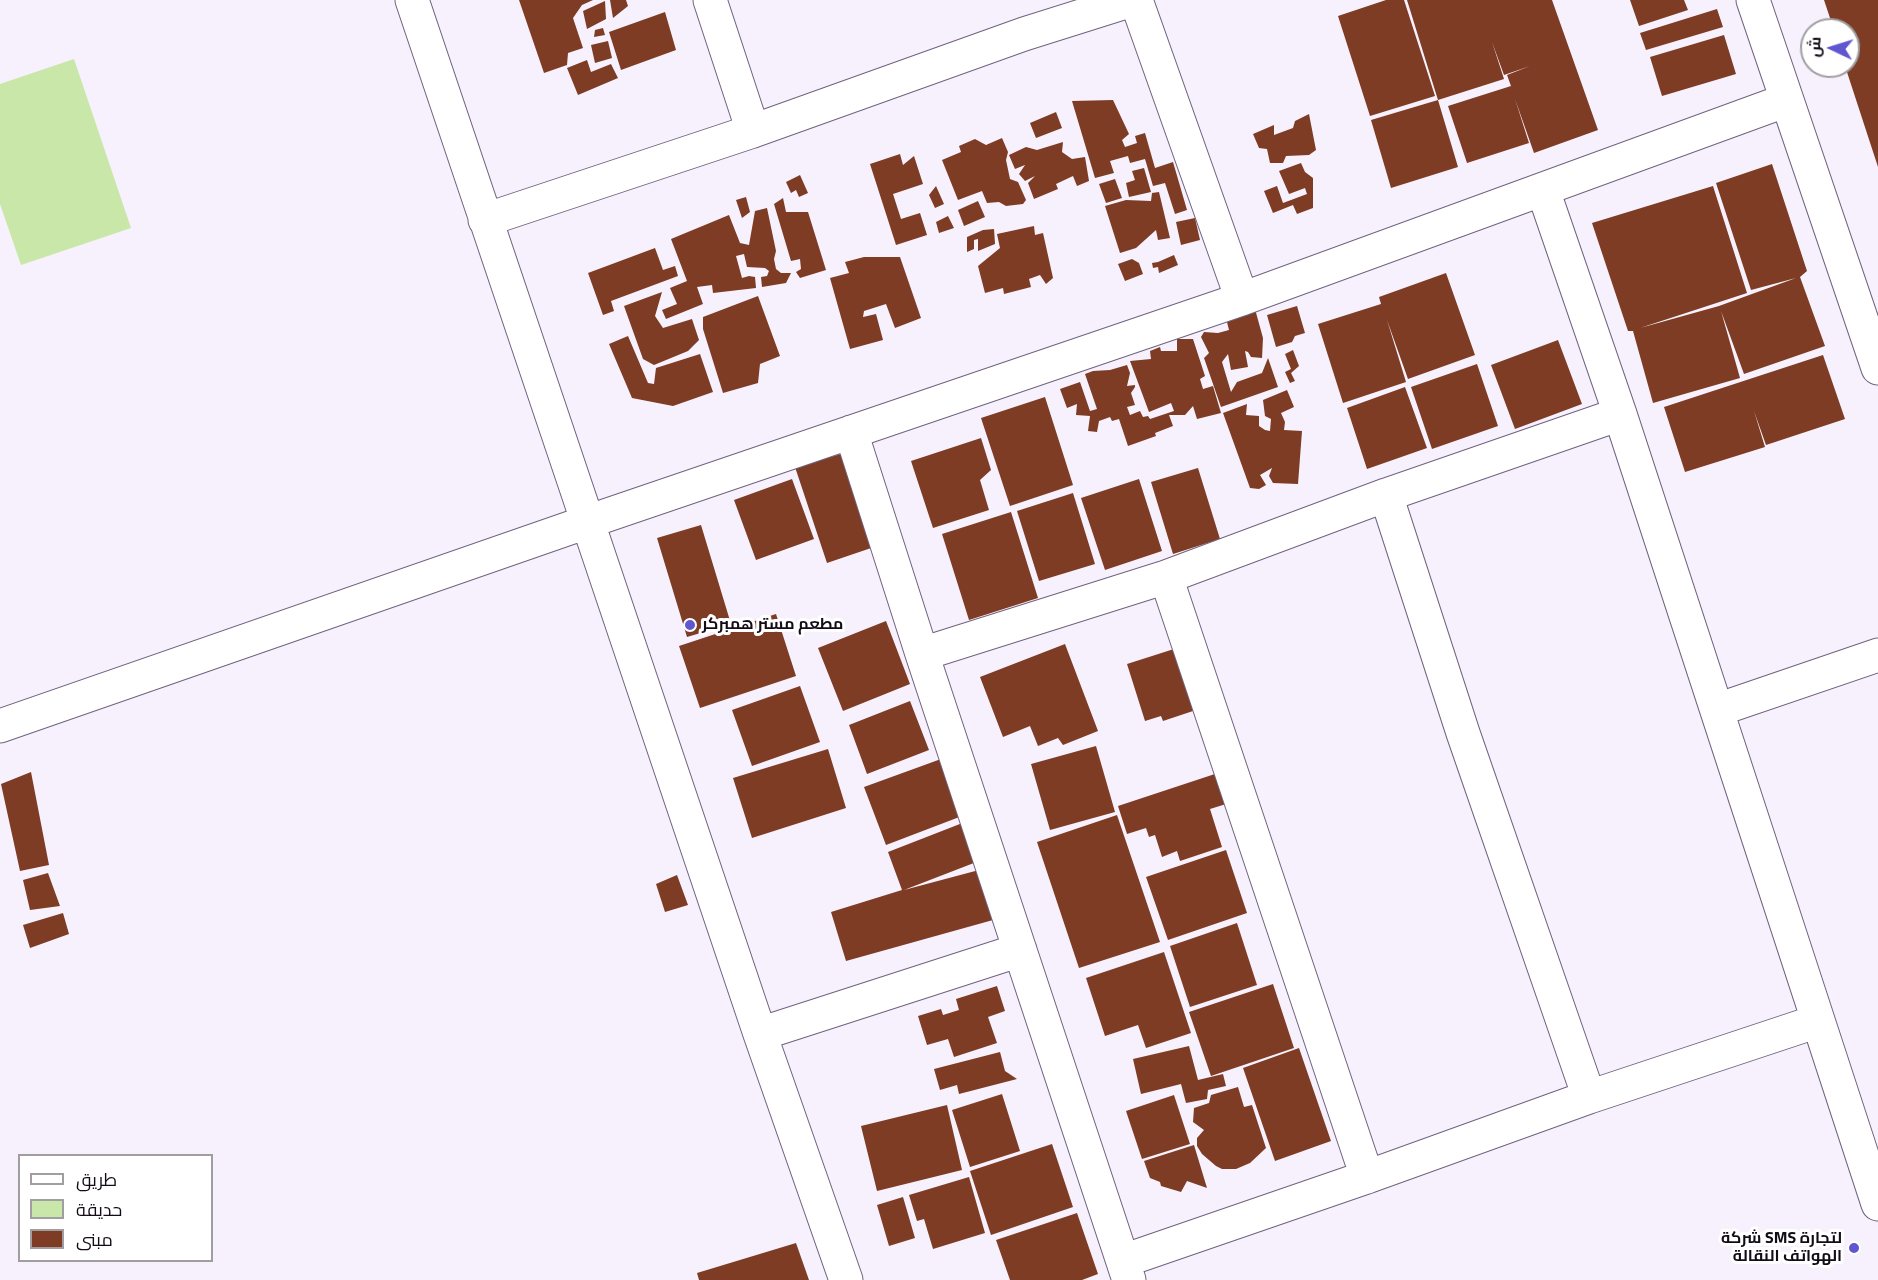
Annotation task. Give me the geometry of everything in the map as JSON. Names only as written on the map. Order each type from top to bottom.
[{"type":"street","points":[[412,0],[586,522],[846,1280]]},
{"type":"street","points":[[710,0],[753,131]]},
{"type":"street","points":[[485,220],[753,131],[1023,34],[1134,0],[1242,299]]},
{"type":"street","points":[[1753,0],[1878,368]]},
{"type":"street","points":[[0,726],[586,522],[1242,299],[1787,100]]},
{"type":"street","points":[[1543,190],[1620,414],[1878,1204]]},
{"type":"street","points":[[922,654],[1166,577],[1386,495],[1620,414]]},
{"type":"street","points":[[851,432],[1126,1271],[1367,1177],[1589,1096],[1818,1021]]},
{"type":"street","points":[[1386,495],[1463,733],[1589,1096]]},
{"type":"street","points":[[1166,577],[1367,1177]]},
{"type":"street","points":[[1717,710],[1878,654]]},
{"type":"street","points":[[760,1034],[1020,950]]},
{"type":"green space","points":[[74,59],[131,228],[21,265],[0,204],[0,84]]},
{"type":"building","points":[[519,0],[593,0],[582,5],[573,18],[583,48],[568,53],[567,65],[544,73]]},
{"type":"building","points":[[610,0],[626,0],[628,6],[613,18]]},
{"type":"building","points":[[1386,0],[1404,0],[1435,96],[1370,116],[1338,16]]},
{"type":"building","points":[[1407,0],[1552,0],[1598,130],[1534,153],[1515,99],[1529,143],[1467,163],[1448,106],[1511,86],[1507,75],[1530,66],[1504,75],[1492,42],[1504,79],[1438,100]]},
{"type":"building","points":[[1630,0],[1684,0],[1688,10],[1639,26]]},
{"type":"building","points":[[1824,0],[1878,0],[1878,167],[1849,78],[1860,78],[1860,18],[1830,18]]},
{"type":"building","points":[[605,1],[606,19],[587,29],[583,11]]},
{"type":"building","points":[[1717,9],[1723,27],[1646,50],[1640,33]]},
{"type":"building","points":[[665,12],[676,50],[621,70],[609,32]]},
{"type":"building","points":[[603,28],[605,35],[594,37],[595,30]]},
{"type":"building","points":[[1724,35],[1736,74],[1662,96],[1650,57]]},
{"type":"building","points":[[608,41],[612,58],[595,63],[591,45]]},
{"type":"building","points":[[587,60],[591,72],[611,64],[618,78],[578,95],[567,68]]},
{"type":"building","points":[[1113,100],[1129,134],[1122,140],[1125,147],[1137,143],[1135,136],[1145,133],[1155,168],[1173,162],[1187,210],[1175,214],[1165,183],[1153,186],[1145,159],[1130,163],[1128,156],[1110,161],[1114,173],[1095,178],[1072,101]]},
{"type":"building","points":[[1438,100],[1458,167],[1391,188],[1371,120]]},
{"type":"building","points":[[1056,112],[1062,128],[1036,138],[1030,123]]},
{"type":"building","points":[[1309,114],[1316,150],[1309,155],[1286,156],[1283,163],[1270,163],[1267,149],[1259,148],[1253,134],[1274,125],[1274,135],[1293,128],[1295,121]]},
{"type":"building","points":[[1002,138],[1008,152],[1006,160],[1010,179],[1018,182],[1026,200],[1023,204],[1006,206],[999,202],[987,203],[982,191],[958,200],[942,160],[961,152],[959,146],[975,139],[986,145]]},
{"type":"building","points":[[1063,142],[1062,152],[1072,159],[1085,157],[1089,181],[1077,186],[1073,176],[1056,184],[1058,189],[1034,199],[1028,183],[1035,176],[1025,181],[1019,174],[1025,165],[1015,169],[1009,155],[1026,147],[1037,150]]},
{"type":"building","points":[[900,154],[903,165],[914,156],[923,184],[893,194],[901,219],[920,213],[927,235],[896,245],[870,164]]},
{"type":"building","points":[[1301,163],[1305,172],[1313,178],[1313,208],[1297,214],[1293,205],[1273,213],[1264,191],[1277,186],[1283,203],[1307,194],[1305,188],[1289,194],[1279,171]]},
{"type":"building","points":[[1772,164],[1807,271],[1800,277],[1825,346],[1744,374],[1721,311],[1740,378],[1653,403],[1633,331],[1628,331],[1592,223],[1713,186],[1747,293],[1640,328],[1719,306],[1796,278],[1751,290],[1716,183]]},
{"type":"building","points":[[1144,168],[1151,192],[1129,197],[1126,183],[1135,180],[1132,171]]},
{"type":"building","points":[[800,175],[808,193],[799,197],[796,190],[791,193],[786,182]]},
{"type":"building","points":[[1115,179],[1122,198],[1106,203],[1099,184]]},
{"type":"building","points":[[936,186],[944,204],[935,208],[929,195]]},
{"type":"building","points":[[1159,192],[1170,238],[1158,240],[1156,230],[1136,248],[1120,253],[1105,206],[1126,200],[1151,201],[1152,193]]},
{"type":"building","points":[[746,197],[750,212],[742,218],[736,200]]},
{"type":"building","points":[[783,198],[786,212],[808,212],[826,270],[800,278],[796,272],[801,269],[800,259],[791,261],[774,204]]},
{"type":"building","points":[[978,201],[985,217],[964,226],[958,210]]},
{"type":"building","points":[[767,208],[776,251],[774,259],[776,269],[781,273],[791,273],[786,283],[762,287],[761,277],[767,276],[769,271],[765,268],[747,267],[744,254],[736,256],[742,278],[755,277],[756,288],[713,293],[712,285],[697,287],[703,304],[666,319],[662,310],[677,304],[670,288],[687,281],[671,239],[729,215],[740,243],[749,245],[755,211]]},
{"type":"building","points":[[948,216],[954,228],[939,233],[936,222]]},
{"type":"building","points":[[1195,218],[1200,240],[1181,245],[1176,222]]},
{"type":"building","points":[[1034,226],[1035,235],[1043,233],[1053,278],[1046,284],[1040,275],[1029,279],[1031,287],[1004,294],[1003,288],[985,293],[978,266],[1000,248],[997,234]]},
{"type":"building","points":[[994,229],[995,244],[978,251],[978,239],[974,240],[974,249],[967,252],[967,237],[983,230]]},
{"type":"building","points":[[655,248],[663,270],[675,266],[678,276],[611,301],[614,311],[603,315],[588,273]]},
{"type":"building","points":[[1174,255],[1178,265],[1159,273],[1158,267],[1153,268],[1152,263]]},
{"type":"building","points":[[864,257],[900,257],[921,318],[895,328],[886,304],[864,311],[863,317],[876,314],[883,340],[850,349],[830,278],[849,273],[845,262]]},
{"type":"building","points":[[1132,259],[1139,263],[1143,274],[1125,281],[1118,264]]},
{"type":"building","points":[[1446,273],[1475,355],[1408,379],[1387,320],[1406,382],[1343,403],[1318,324],[1381,304],[1379,297]]},
{"type":"building","points":[[662,292],[655,316],[663,328],[692,319],[699,340],[688,351],[654,365],[643,359],[624,306]]},
{"type":"building","points":[[758,296],[780,356],[760,364],[758,383],[723,393],[703,329],[703,317]]},
{"type":"building","points":[[1297,306],[1305,333],[1295,336],[1292,342],[1276,347],[1267,315]]},
{"type":"building","points":[[1255,309],[1263,338],[1262,358],[1251,357],[1245,351],[1248,367],[1231,370],[1228,354],[1222,362],[1231,392],[1237,382],[1262,373],[1268,358],[1278,387],[1221,407],[1204,358],[1209,353],[1201,337],[1204,332],[1218,333],[1229,330],[1226,318]]},
{"type":"building","points":[[628,336],[648,383],[654,384],[656,368],[700,354],[713,392],[673,406],[632,398],[609,344]]},
{"type":"building","points":[[1177,339],[1193,339],[1205,376],[1200,379],[1203,389],[1213,386],[1221,413],[1197,419],[1193,406],[1185,415],[1169,415],[1173,426],[1155,433],[1156,436],[1128,446],[1119,419],[1112,421],[1110,417],[1099,421],[1097,432],[1088,431],[1090,416],[1076,415],[1077,404],[1067,408],[1060,389],[1080,382],[1090,411],[1097,409],[1085,374],[1127,365],[1130,373],[1127,386],[1135,385],[1131,393],[1135,405],[1127,407],[1130,415],[1140,411],[1143,417],[1148,416],[1150,419],[1174,411],[1171,403],[1149,412],[1130,361],[1151,359],[1150,351],[1160,347],[1161,351],[1177,351]]},
{"type":"building","points":[[1558,340],[1582,404],[1515,429],[1491,365]]},
{"type":"building","points":[[1293,350],[1299,366],[1291,373],[1295,381],[1290,383],[1285,372],[1291,369],[1285,354]]},
{"type":"building","points":[[1823,355],[1845,419],[1766,445],[1754,411],[1765,447],[1685,472],[1664,407]]},
{"type":"building","points":[[1477,364],[1498,426],[1432,449],[1411,387]]},
{"type":"building","points":[[1405,387],[1427,448],[1367,469],[1347,408]]},
{"type":"building","points":[[1287,390],[1294,407],[1281,413],[1285,422],[1284,430],[1302,431],[1298,484],[1273,483],[1269,476],[1272,468],[1260,475],[1266,485],[1259,489],[1250,488],[1223,413],[1247,404],[1246,415],[1259,416],[1259,426],[1270,431],[1271,419],[1265,416],[1263,400]]},
{"type":"building","points":[[1045,397],[1073,485],[1010,506],[981,418]]},
{"type":"building","points":[[981,438],[991,470],[980,480],[989,510],[933,528],[911,461]]},
{"type":"building","points":[[848,452],[877,546],[827,563],[795,467]]},
{"type":"building","points":[[1198,468],[1220,539],[1173,554],[1151,482]]},
{"type":"building","points":[[792,479],[814,539],[756,560],[734,500]]},
{"type":"building","points":[[1139,479],[1162,551],[1105,570],[1081,498]]},
{"type":"building","points":[[1073,493],[1095,564],[1039,581],[1017,511]]},
{"type":"building","points":[[1011,512],[1038,598],[969,620],[942,534]]},
{"type":"building","points":[[701,525],[731,624],[687,637],[657,538]]},
{"type":"building","points":[[776,614],[796,676],[700,708],[679,646]]},
{"type":"building","points":[[886,621],[910,684],[843,711],[818,648]]},
{"type":"building","points":[[1065,644],[1098,731],[1063,745],[1058,738],[1038,746],[1030,726],[1003,737],[980,677]]},
{"type":"building","points":[[1174,649],[1193,711],[1163,721],[1161,716],[1145,721],[1127,664]]},
{"type":"building","points":[[800,686],[820,742],[752,766],[732,710]]},
{"type":"building","points":[[910,701],[929,750],[867,774],[849,725]]},
{"type":"building","points":[[1096,746],[1115,812],[1050,830],[1031,764]]},
{"type":"building","points":[[828,749],[846,808],[752,838],[733,778]]},
{"type":"building","points":[[941,759],[962,816],[886,845],[864,787]]},
{"type":"building","points":[[1230,769],[1239,800],[1210,809],[1222,847],[1180,861],[1177,851],[1162,857],[1155,835],[1149,837],[1146,828],[1127,834],[1118,806]]},
{"type":"building","points":[[31,772],[49,865],[20,871],[1,784]]},
{"type":"building","points":[[1117,815],[1160,942],[1079,968],[1037,842]]},
{"type":"building","points":[[965,822],[979,861],[904,890],[979,870],[993,920],[846,961],[831,912],[902,890],[888,852]]},
{"type":"building","points":[[1226,850],[1247,913],[1168,940],[1146,877]]},
{"type":"building","points":[[48,873],[60,906],[30,910],[23,880]]},
{"type":"building","points":[[677,875],[688,905],[665,912],[656,884]]},
{"type":"building","points":[[63,913],[69,934],[30,948],[23,925]]},
{"type":"building","points":[[1237,923],[1257,985],[1190,1007],[1170,946]]},
{"type":"building","points":[[1164,952],[1191,1033],[1146,1048],[1138,1025],[1105,1036],[1086,978]]},
{"type":"building","points":[[1273,984],[1294,1048],[1211,1076],[1189,1012]]},
{"type":"building","points":[[997,986],[1005,1011],[988,1017],[997,1043],[954,1057],[948,1039],[927,1045],[918,1016],[941,1009],[943,1015],[959,1010],[956,999]]},
{"type":"building","points":[[1189,1046],[1198,1080],[1223,1074],[1226,1086],[1208,1090],[1207,1099],[1186,1103],[1181,1084],[1141,1094],[1133,1059]]},
{"type":"building","points":[[1299,1048],[1331,1141],[1275,1161],[1243,1068]]},
{"type":"building","points":[[1000,1052],[1005,1071],[1017,1079],[959,1094],[957,1085],[940,1090],[934,1069]]},
{"type":"building","points":[[1238,1087],[1244,1107],[1252,1105],[1266,1148],[1250,1163],[1236,1169],[1222,1169],[1202,1154],[1197,1146],[1197,1138],[1204,1130],[1193,1122],[1194,1108],[1209,1103],[1211,1095]]},
{"type":"building","points":[[1002,1094],[1020,1151],[970,1167],[952,1110]]},
{"type":"building","points":[[1174,1095],[1190,1144],[1142,1159],[1126,1111]]},
{"type":"building","points":[[947,1105],[962,1170],[877,1191],[861,1126]]},
{"type":"building","points":[[1052,1144],[1073,1207],[991,1235],[970,1171]]},
{"type":"building","points":[[1194,1145],[1207,1188],[1187,1181],[1181,1192],[1161,1186],[1160,1182],[1150,1178],[1144,1161]]},
{"type":"building","points":[[969,1177],[985,1233],[933,1249],[924,1219],[917,1221],[909,1195]]},
{"type":"building","points":[[903,1197],[915,1238],[889,1246],[877,1205]]},
{"type":"building","points":[[1077,1213],[1098,1274],[1082,1280],[1010,1280],[996,1240]]},
{"type":"building","points":[[796,1243],[809,1280],[699,1280],[697,1273]]},
{"type":"place","name":"مطعم مستر همبركر","points":[[690,625]]},
{"type":"place","name":"شركة SMS لتجارة الهواتف النقالة","points":[[1854,1248]]}]
